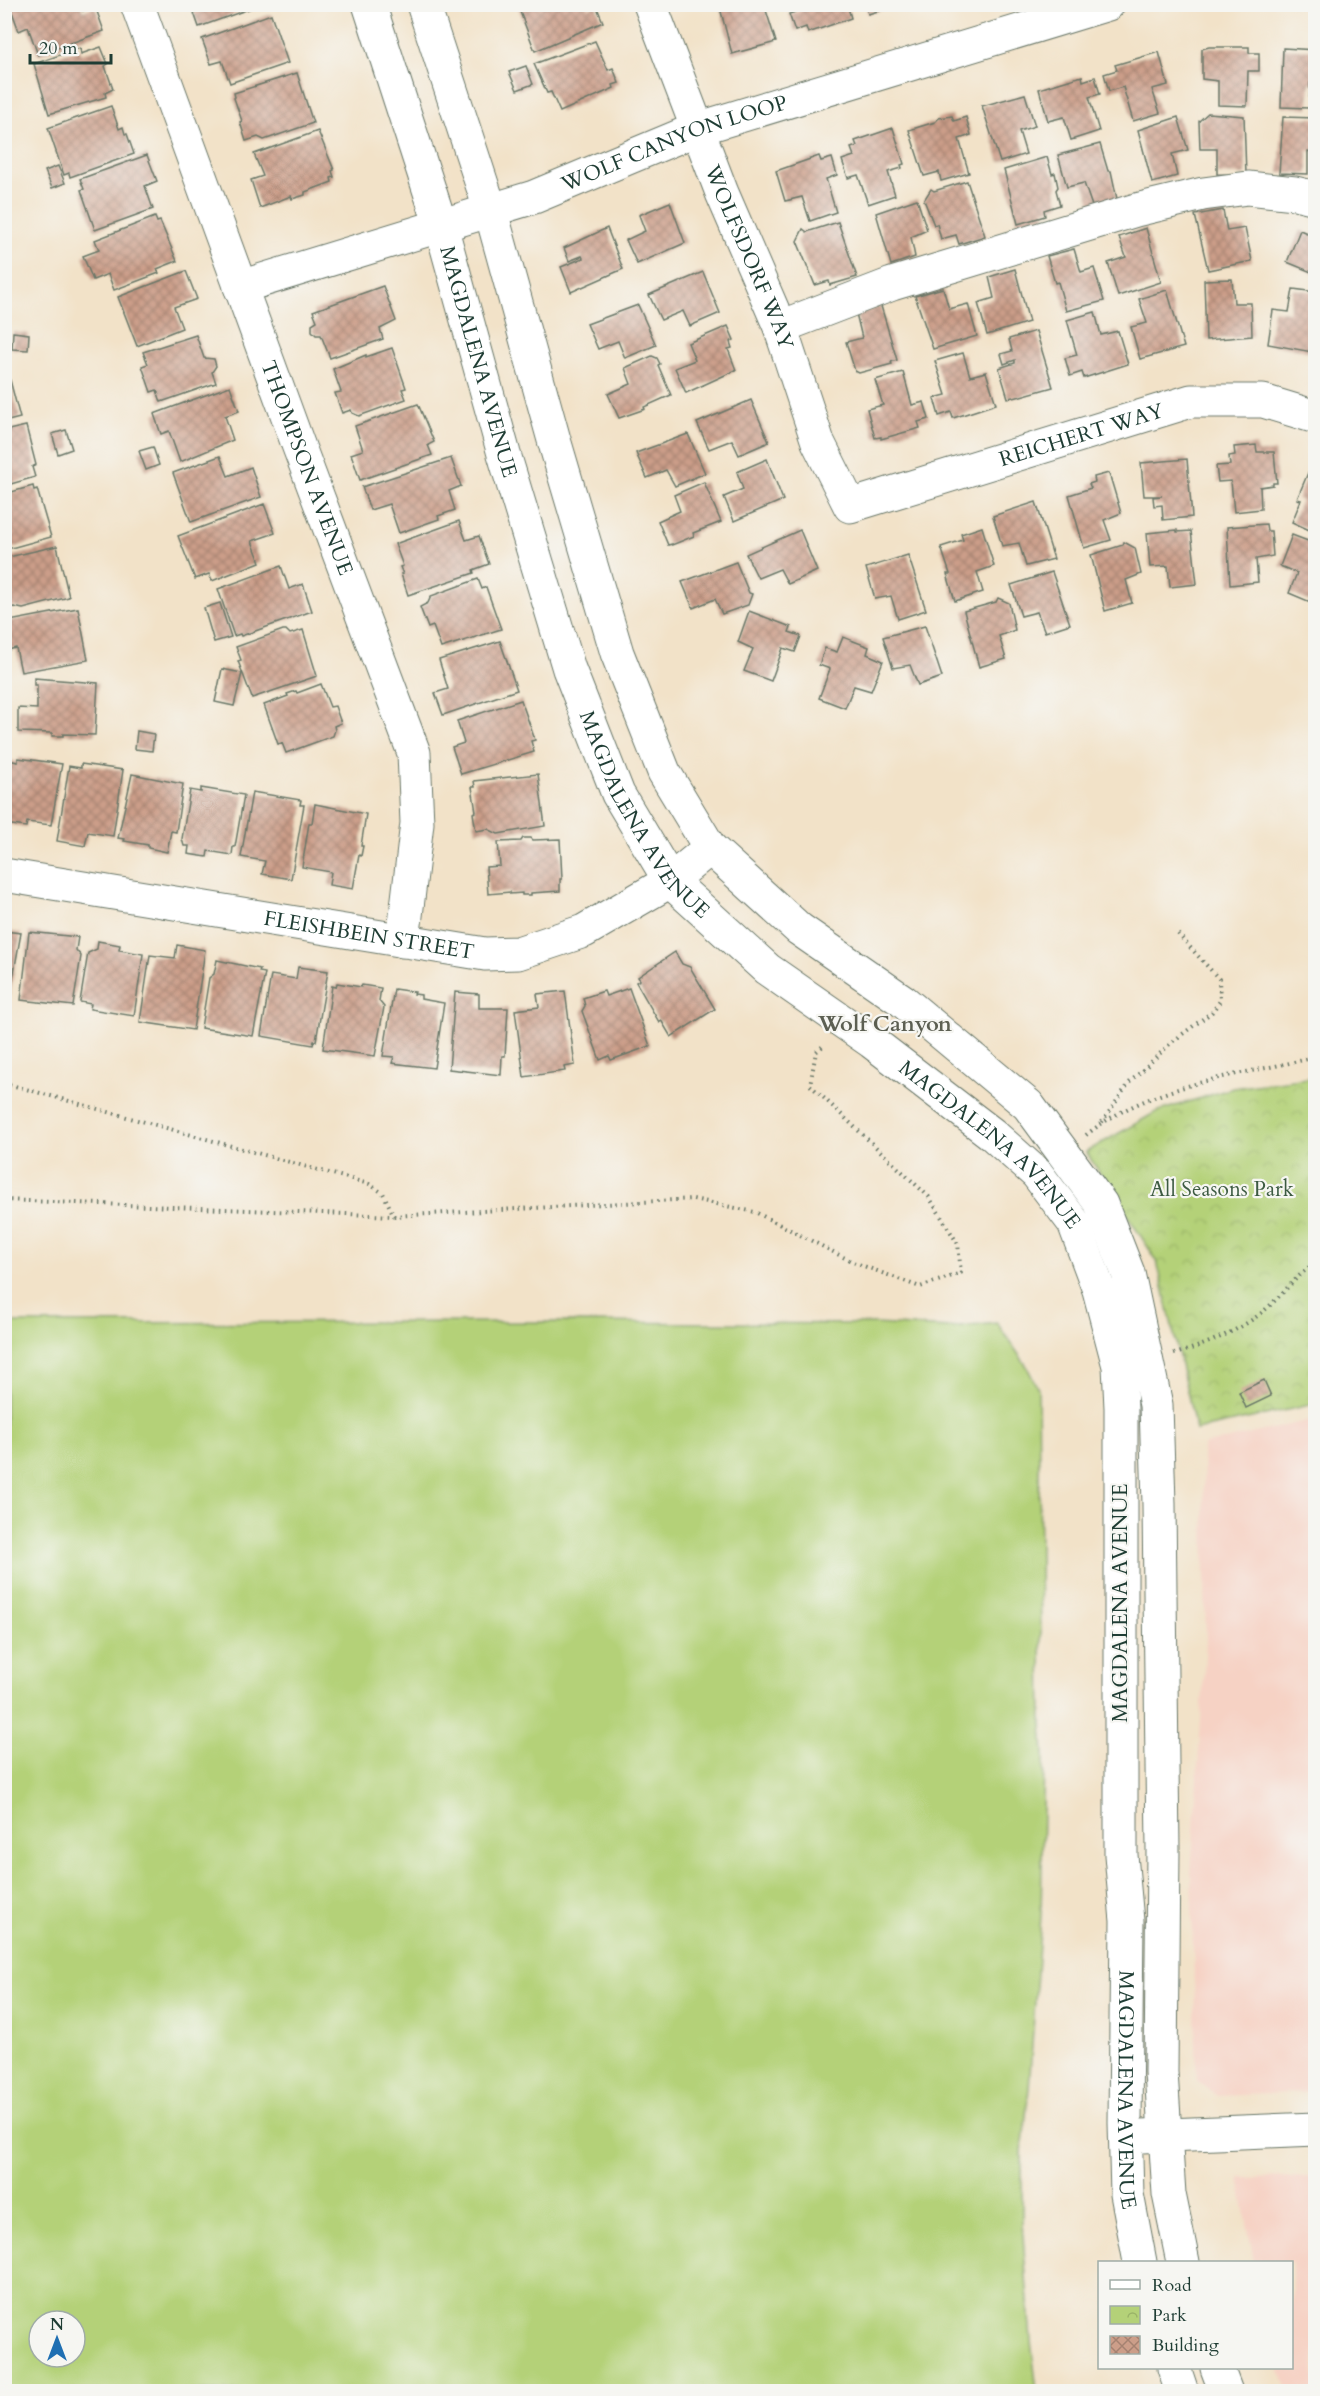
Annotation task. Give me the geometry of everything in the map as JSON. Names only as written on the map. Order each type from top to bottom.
[{"type":"street","name":"THOMPSON AVENUE","points":[[137,4],[414,753],[417,823],[403,941]]},
{"type":"street","name":"MAGDALENA AVENUE","points":[[369,4],[441,226],[504,454],[569,669],[618,794],[670,881],[767,969],[848,1025],[992,1134],[1036,1174],[1074,1223],[1099,1290],[1119,1366],[1121,1408],[1121,1855],[1127,1921],[1125,2137],[1127,2194],[1140,2261]]},
{"type":"street","name":"MAGDALENA AVENUE","points":[[423,4],[490,212],[617,653],[664,772],[710,848],[799,929],[903,1001],[1028,1105],[1101,1204],[1128,1273],[1156,1405],[1163,1851],[1161,2072],[1163,2134],[1169,2194],[1183,2261]]},
{"type":"street","name":"WOLFSDORF WAY","points":[[650,4],[697,129],[780,327],[818,442],[850,506]]},
{"type":"street","name":"WOLF CANYON LOOP","points":[[240,287],[534,197],[697,129],[1108,4]]},
{"type":"street","points":[[780,327],[892,284],[1136,210],[1203,194],[1248,188],[1295,193],[1316,198]]},
{"type":"street","name":"REICHERT WAY","points":[[850,506],[1191,402],[1263,402],[1316,417]]},
{"type":"street","name":"FLEISHBEIN STREET","points":[[4,875],[485,954],[518,953],[584,931],[670,881],[710,848]]},
{"type":"street","points":[[1125,2137],[1316,2129]]},
{"type":"street","points":[[1175,2369],[1182,2391]]},
{"type":"street","points":[[1218,2369],[1226,2391]]},
{"type":"path","points":[[1101,1123],[1129,1083],[1172,1042],[1212,1012],[1220,1001],[1219,979],[1178,934]]},
{"type":"path","points":[[4,1200],[394,1216],[693,1199],[755,1212],[853,1262],[920,1287],[961,1273],[958,1244],[929,1197],[810,1084],[816,1052],[848,1025]]},
{"type":"path","points":[[1065,1153],[1101,1123],[1143,1102],[1185,1086],[1316,1057]]},
{"type":"path","points":[[4,1083],[369,1184],[383,1193],[394,1216]]},
{"type":"path","points":[[1147,1360],[1191,1349],[1221,1337],[1264,1311],[1301,1273],[1316,1262]]},
{"type":"shaded area","points":[[1315,1419],[1315,2092],[1217,2096],[1197,2080],[1191,1874],[1206,1642],[1203,1445]]},
{"type":"shaded area","points":[[1315,2177],[1315,2391],[1288,2391],[1279,2369],[1293,2369],[1293,2261],[1254,2261],[1239,2178]]},
{"type":"green space","name":"All Seasons Park","points":[[1315,1077],[1315,1404],[1196,1430],[1157,1261],[1086,1152],[1156,1112],[1233,1088]]},
{"type":"green space","points":[[575,1322],[874,1324],[951,1328],[997,1323],[1026,1365],[1038,1389],[1044,1756],[1041,1915],[1029,2088],[1022,2152],[1022,2223],[1037,2391],[5,2391],[5,1323]]},
{"type":"building","points":[[22,4],[81,4],[83,11],[95,6],[104,31],[38,55],[28,27],[19,31],[11,9]]},
{"type":"building","points":[[194,4],[260,5],[199,27],[192,7]]},
{"type":"building","points":[[517,4],[587,4],[588,8],[596,5],[603,22],[535,51]]},
{"type":"building","points":[[719,4],[764,4],[776,42],[732,54]]},
{"type":"building","points":[[799,4],[847,4],[851,18],[808,33],[806,27],[795,31],[789,14],[801,10]]},
{"type":"building","points":[[865,4],[898,4],[898,5],[868,14]]},
{"type":"building","points":[[271,14],[288,63],[230,83],[222,61],[211,64],[202,39]]},
{"type":"building","points":[[595,41],[608,70],[613,68],[619,83],[613,85],[614,88],[560,112],[551,92],[547,93],[534,64]]},
{"type":"building","points":[[101,47],[108,64],[105,66],[113,89],[105,93],[106,97],[49,114],[34,64],[80,48],[81,54]]},
{"type":"building","points":[[1249,47],[1249,53],[1259,53],[1259,71],[1248,71],[1247,106],[1218,105],[1218,81],[1202,79],[1202,49]]},
{"type":"building","points":[[1283,48],[1316,50],[1316,83],[1310,83],[1309,108],[1281,107]]},
{"type":"building","points":[[1159,52],[1168,85],[1152,89],[1160,113],[1133,121],[1123,87],[1109,91],[1104,74],[1117,70],[1115,65]]},
{"type":"building","points":[[526,66],[533,84],[517,90],[509,72]]},
{"type":"building","points":[[297,73],[313,123],[264,140],[258,137],[246,141],[234,93]]},
{"type":"building","points":[[1082,76],[1083,81],[1095,77],[1100,94],[1089,97],[1099,131],[1071,140],[1064,117],[1048,121],[1039,89]]},
{"type":"building","points":[[1025,94],[1035,126],[1019,131],[1026,154],[1000,162],[982,106]]},
{"type":"building","points":[[111,106],[119,129],[123,127],[134,154],[70,177],[69,173],[64,175],[48,128]]},
{"type":"building","points":[[1208,113],[1244,116],[1246,175],[1217,174],[1217,149],[1200,149],[1199,121]]},
{"type":"building","points":[[952,116],[954,121],[966,117],[971,135],[959,139],[969,173],[941,181],[939,172],[924,176],[909,130],[935,122],[939,118]]},
{"type":"building","points":[[1178,117],[1188,150],[1172,154],[1177,176],[1152,183],[1138,130]]},
{"type":"building","points":[[1283,117],[1316,118],[1316,152],[1308,151],[1308,174],[1279,173]]},
{"type":"building","points":[[893,128],[904,164],[901,165],[902,168],[888,172],[895,195],[868,204],[858,175],[848,178],[842,160],[854,156],[851,148],[857,146],[855,141]]},
{"type":"building","points":[[318,131],[334,170],[332,171],[334,177],[331,178],[332,182],[305,192],[305,195],[292,199],[291,196],[260,208],[251,180],[263,176],[254,154]]},
{"type":"building","points":[[1100,144],[1108,171],[1111,171],[1117,199],[1092,206],[1084,183],[1067,187],[1058,155]]},
{"type":"building","points":[[147,155],[157,181],[145,186],[153,209],[95,230],[81,190],[84,189],[80,179]]},
{"type":"building","points":[[819,156],[821,161],[832,158],[837,175],[826,179],[836,212],[810,221],[802,197],[785,201],[776,171]]},
{"type":"building","points":[[1047,157],[1052,174],[1055,173],[1060,205],[1044,210],[1045,216],[1018,224],[1004,170]]},
{"type":"building","points":[[58,166],[65,183],[52,188],[45,171]]},
{"type":"building","points":[[967,181],[985,236],[959,244],[956,235],[941,239],[937,224],[934,225],[924,200],[931,189],[934,191]]},
{"type":"building","points":[[917,199],[927,230],[911,237],[915,257],[891,265],[876,213]]},
{"type":"building","points":[[670,202],[685,243],[637,264],[626,240],[645,231],[639,215]]},
{"type":"building","points":[[1223,210],[1227,231],[1245,228],[1252,261],[1208,270],[1195,215]]},
{"type":"building","points":[[155,217],[157,222],[160,221],[177,261],[157,269],[159,273],[114,290],[108,274],[93,280],[83,256],[99,250],[95,240]]},
{"type":"building","points":[[838,222],[857,277],[830,285],[829,281],[815,285],[797,241],[803,229],[807,232]]},
{"type":"building","points":[[607,228],[623,269],[571,292],[561,267],[583,258],[582,256],[569,261],[564,248]]},
{"type":"building","points":[[1146,228],[1161,282],[1118,296],[1108,263],[1126,257],[1119,237]]},
{"type":"building","points":[[1300,230],[1316,237],[1316,274],[1287,262]]},
{"type":"building","points":[[1074,249],[1081,272],[1094,268],[1104,301],[1066,311],[1058,282],[1055,283],[1047,256]]},
{"type":"building","points":[[1015,269],[1029,322],[987,335],[978,303],[994,298],[989,277]]},
{"type":"building","points":[[186,271],[197,299],[174,307],[182,328],[137,346],[118,297]]},
{"type":"building","points":[[703,272],[720,313],[690,326],[683,311],[661,320],[649,295]]},
{"type":"building","points":[[1232,279],[1234,303],[1251,303],[1252,336],[1206,340],[1204,280]]},
{"type":"building","points":[[383,286],[396,321],[380,329],[383,339],[330,358],[321,335],[316,335],[312,331],[312,324],[317,321],[313,311]]},
{"type":"building","points":[[943,288],[949,309],[968,304],[977,336],[933,349],[915,296]]},
{"type":"building","points":[[1293,289],[1316,292],[1316,332],[1312,352],[1268,344],[1273,310],[1289,312]]},
{"type":"building","points":[[1167,290],[1184,347],[1140,359],[1131,327],[1147,323],[1139,299]]},
{"type":"building","points":[[638,305],[656,345],[625,358],[618,341],[598,349],[587,324]]},
{"type":"building","points":[[881,306],[897,360],[891,362],[892,364],[859,373],[855,371],[846,342],[862,338],[856,313]]},
{"type":"building","points":[[1095,312],[1101,335],[1118,331],[1128,364],[1084,378],[1082,372],[1070,376],[1065,358],[1077,355],[1067,320]]},
{"type":"building","points":[[728,326],[734,340],[730,342],[732,348],[728,349],[736,370],[686,393],[675,368],[695,360],[688,343]]},
{"type":"building","points":[[1036,331],[1053,387],[1008,398],[999,368],[1015,363],[1015,360],[1004,364],[1001,354],[1012,351],[1009,339]]},
{"type":"building","points":[[13,332],[29,334],[28,350],[12,349]]},
{"type":"building","points":[[196,335],[204,358],[214,359],[216,366],[212,372],[216,383],[161,402],[157,390],[151,392],[142,366],[148,364],[143,352]]},
{"type":"building","points":[[392,348],[406,388],[402,389],[406,399],[359,416],[351,410],[342,413],[335,393],[341,392],[333,369],[366,355],[366,357]]},
{"type":"building","points":[[963,353],[970,376],[986,372],[996,404],[953,418],[951,412],[939,416],[934,398],[946,395],[935,361]]},
{"type":"building","points":[[652,356],[657,358],[660,364],[658,365],[671,395],[644,407],[645,409],[619,418],[608,394],[631,384],[625,368]]},
{"type":"building","points":[[5,371],[10,380],[20,418],[4,422]]},
{"type":"building","points":[[903,372],[912,405],[924,402],[929,419],[918,422],[920,428],[881,439],[881,437],[875,438],[867,409],[883,405],[875,380]]},
{"type":"building","points":[[230,386],[239,411],[225,416],[233,440],[180,462],[169,431],[161,434],[154,414]]},
{"type":"building","points":[[751,400],[769,442],[739,455],[732,440],[709,449],[697,423]]},
{"type":"building","points":[[418,404],[434,442],[428,445],[432,455],[360,480],[351,454],[363,450],[355,426]]},
{"type":"building","points":[[26,426],[36,465],[32,467],[35,477],[4,486],[4,431]]},
{"type":"building","points":[[66,430],[72,449],[58,454],[52,434]]},
{"type":"building","points":[[688,434],[705,473],[675,486],[666,470],[647,478],[636,453]]},
{"type":"building","points":[[1256,445],[1257,452],[1274,452],[1277,483],[1260,487],[1261,509],[1234,512],[1231,481],[1218,482],[1216,466],[1230,465],[1229,456],[1235,455],[1234,447]]},
{"type":"building","points":[[153,447],[159,465],[146,470],[139,451]]},
{"type":"building","points":[[220,456],[228,476],[251,467],[261,497],[191,522],[173,473]]},
{"type":"building","points":[[451,458],[461,486],[449,491],[455,510],[438,516],[439,519],[399,533],[389,504],[370,510],[362,487]]},
{"type":"building","points":[[767,459],[783,500],[734,521],[724,497],[743,489],[737,472]]},
{"type":"building","points":[[1187,459],[1192,517],[1163,520],[1162,505],[1154,506],[1153,497],[1162,496],[1144,496],[1141,463]]},
{"type":"building","points":[[1310,468],[1316,469],[1316,533],[1292,522],[1301,500],[1297,499]]},
{"type":"building","points":[[1109,473],[1121,513],[1104,520],[1111,540],[1084,548],[1069,495],[1091,488],[1089,484],[1095,482],[1094,477]]},
{"type":"building","points":[[704,482],[721,522],[693,533],[694,536],[668,545],[658,521],[680,511],[674,495]]},
{"type":"building","points":[[33,486],[34,490],[37,489],[51,537],[4,550],[4,494]]},
{"type":"building","points":[[1036,502],[1054,559],[1026,566],[1019,543],[1002,546],[993,516]]},
{"type":"building","points":[[264,504],[275,533],[252,541],[260,562],[212,581],[209,574],[195,579],[178,536]]},
{"type":"building","points":[[459,521],[466,540],[479,536],[489,564],[473,570],[474,573],[408,595],[401,574],[403,574],[400,567],[403,566],[395,544]]},
{"type":"building","points":[[1266,524],[1267,531],[1271,531],[1273,556],[1256,559],[1258,582],[1230,585],[1227,527]]},
{"type":"building","points":[[982,527],[994,566],[977,572],[983,592],[955,601],[947,574],[950,574],[941,547],[963,540],[961,534]]},
{"type":"building","points":[[800,530],[817,571],[788,584],[780,569],[758,578],[746,554]]},
{"type":"building","points":[[1177,530],[1177,532],[1191,531],[1197,584],[1170,587],[1168,566],[1150,567],[1147,533]]},
{"type":"building","points":[[1292,535],[1316,544],[1315,604],[1289,593],[1297,573],[1280,566]]},
{"type":"building","points":[[1124,542],[1135,548],[1141,574],[1126,580],[1132,603],[1105,611],[1091,555],[1123,545]]},
{"type":"building","points":[[57,546],[69,597],[23,609],[14,607],[4,609],[4,558]]},
{"type":"building","points":[[908,555],[926,610],[898,619],[891,596],[875,599],[866,568]]},
{"type":"building","points":[[736,562],[749,593],[752,594],[748,605],[722,614],[715,599],[693,608],[682,582]]},
{"type":"building","points":[[281,566],[289,589],[303,584],[312,611],[241,636],[240,634],[234,636],[218,589]]},
{"type":"building","points":[[1052,572],[1070,624],[1045,632],[1037,612],[1021,616],[1011,585]]},
{"type":"building","points":[[478,579],[482,589],[486,587],[501,629],[441,648],[433,626],[428,628],[420,607],[428,603],[431,596]]},
{"type":"building","points":[[998,598],[1009,603],[1015,630],[999,636],[1006,659],[979,667],[964,611],[996,602]]},
{"type":"building","points":[[220,603],[231,637],[214,642],[204,608]]},
{"type":"building","points":[[78,608],[88,660],[21,672],[16,648],[4,651],[4,622]]},
{"type":"building","points":[[749,611],[791,627],[789,632],[801,636],[795,652],[783,648],[771,681],[744,671],[753,649],[738,642]]},
{"type":"building","points":[[925,626],[942,677],[918,685],[910,665],[893,668],[883,637]]},
{"type":"building","points":[[283,630],[290,634],[303,630],[317,676],[252,698],[238,661],[241,660],[236,647]]},
{"type":"building","points":[[843,637],[869,647],[867,654],[883,661],[871,691],[854,686],[845,708],[819,698],[830,669],[819,665],[825,648],[837,652]]},
{"type":"building","points":[[500,641],[517,690],[443,715],[435,693],[448,689],[439,660]]},
{"type":"building","points":[[222,669],[242,673],[234,706],[215,702]]},
{"type":"building","points":[[34,678],[98,683],[95,735],[52,736],[52,733],[18,732],[18,708],[37,709],[37,685],[34,685]]},
{"type":"building","points":[[321,684],[330,707],[335,706],[341,723],[334,726],[333,736],[286,753],[282,743],[278,744],[264,705],[288,696],[287,694],[296,691],[297,693]]},
{"type":"building","points":[[521,700],[535,740],[531,741],[534,752],[461,774],[452,747],[464,743],[457,721]]},
{"type":"building","points":[[137,731],[154,734],[152,751],[135,749]]},
{"type":"building","points":[[18,758],[62,764],[51,825],[27,822],[26,827],[5,824],[4,782],[8,760],[18,762]]},
{"type":"building","points":[[81,764],[123,770],[113,836],[88,832],[85,846],[57,841],[69,766],[81,768]]},
{"type":"building","points":[[132,774],[183,784],[176,832],[171,831],[167,852],[118,838]]},
{"type":"building","points":[[538,774],[545,826],[498,834],[488,829],[476,831],[473,813],[476,812],[472,787],[475,787],[474,781]]},
{"type":"building","points":[[201,788],[244,795],[232,855],[208,851],[207,857],[188,854],[189,846],[184,846],[182,839],[190,790],[201,792]]},
{"type":"building","points":[[252,792],[301,800],[300,805],[304,805],[291,879],[262,874],[265,861],[241,857]]},
{"type":"building","points":[[315,804],[366,814],[361,846],[363,846],[361,856],[359,855],[353,889],[329,885],[331,872],[302,867],[309,823],[312,823]]},
{"type":"building","points":[[523,838],[560,839],[562,879],[560,879],[560,891],[531,893],[531,895],[510,894],[510,892],[488,894],[486,867],[500,866],[498,842],[521,841]]},
{"type":"building","points":[[4,931],[21,933],[9,1000],[4,999]]},
{"type":"building","points":[[29,932],[78,937],[76,950],[81,956],[73,1006],[21,1000]]},
{"type":"building","points":[[98,941],[120,945],[119,950],[143,954],[134,1016],[90,1009],[91,1004],[80,1002],[88,953],[97,949]]},
{"type":"building","points":[[177,945],[205,950],[193,1030],[140,1022],[150,955],[175,958]]},
{"type":"building","points":[[675,952],[682,964],[690,967],[715,1009],[671,1037],[661,1020],[659,1022],[636,982],[640,980],[638,977]]},
{"type":"building","points":[[217,960],[260,969],[259,972],[265,973],[253,1036],[201,1028],[209,978],[214,974]]},
{"type":"building","points":[[298,967],[328,971],[316,1041],[313,1045],[261,1036],[271,975],[296,979]]},
{"type":"building","points":[[337,983],[381,988],[379,1001],[384,1007],[375,1056],[323,1049],[332,986],[336,987]]},
{"type":"building","points":[[629,988],[650,1046],[611,1060],[609,1056],[600,1060],[582,1011],[585,1006],[583,998],[604,991],[606,996]]},
{"type":"building","points":[[394,989],[415,992],[414,994],[421,995],[421,999],[444,1003],[434,1068],[392,1063],[394,1057],[383,1056]]},
{"type":"building","points":[[565,991],[575,1065],[564,1067],[565,1071],[524,1077],[515,1010],[539,1007],[537,994]]},
{"type":"building","points":[[455,992],[479,994],[479,1008],[508,1008],[505,1056],[502,1056],[501,1075],[449,1069]]},
{"type":"building","points":[[1264,1380],[1271,1396],[1246,1408],[1239,1392]]},
{"type":"district","name":"Wolf Canyon","points":[[885,1023]]}]
